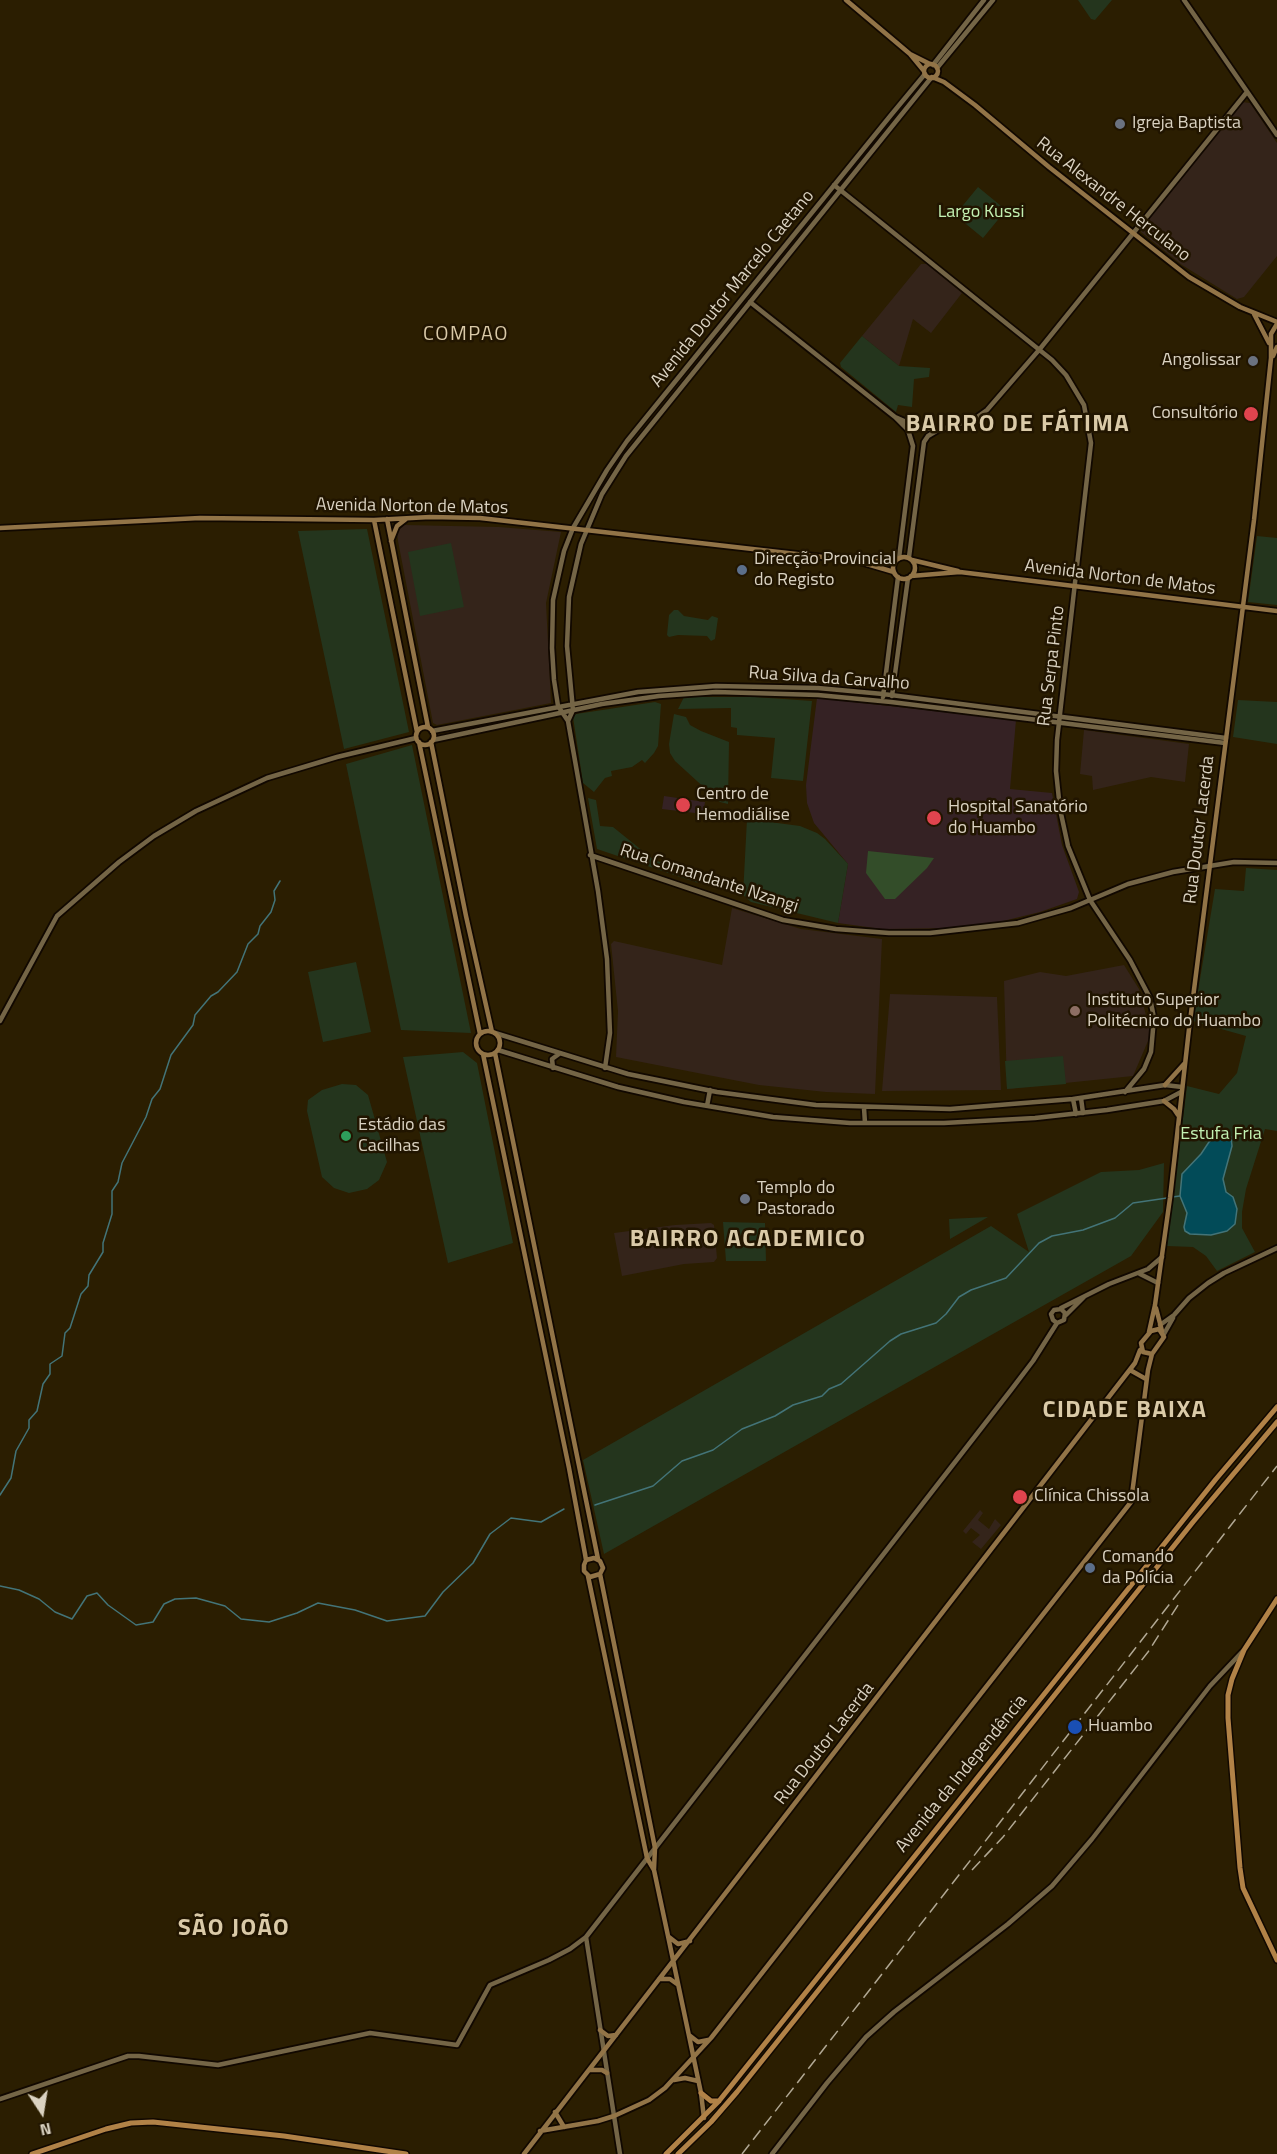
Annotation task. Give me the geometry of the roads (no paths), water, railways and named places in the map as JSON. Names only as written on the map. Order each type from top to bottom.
[{"type":"main road","points":[[846,0],[910,54],[928,75]]},
{"type":"main road","points":[[910,54],[934,67]]},
{"type":"main road","name":"Avenida Doutor Marcelo Caetano","points":[[928,75],[936,75],[934,67]]},
{"type":"main road","name":"Avenida Doutor Marcelo Caetano","points":[[928,75],[934,67]]},
{"type":"main road","name":"Rua Alexandre Herculano","points":[[934,67],[944,82]]},
{"type":"main road","name":"Rua Alexandre Herculano","points":[[928,75],[944,82],[1133,234],[1208,290],[1254,314],[1277,323]]},
{"type":"main road","points":[[1254,314],[1271,347]]},
{"type":"main road","name":"Rua Doutor Lacerda","points":[[524,2154],[1130,1370],[1148,1334],[1162,1257],[1254,520],[1271,358],[1271,334],[1277,323]]},
{"type":"main road","name":"Rua Doutor Lacerda","points":[[1271,358],[1277,347]]},
{"type":"main road","name":"Avenida Norton de Matos","points":[[0,528],[200,519],[480,518],[858,561],[898,559]]},
{"type":"main road","points":[[387,519],[468,927],[494,1033],[500,1041],[497,1052],[598,1559],[602,1565],[600,1574],[655,1848],[654,1870],[701,2093],[704,2118]]},
{"type":"main road","points":[[390,543],[397,526],[406,519]]},
{"type":"main road","points":[[375,520],[417,737],[480,1034]]},
{"type":"main road","points":[[898,559],[910,559],[915,568],[909,577],[898,577],[894,572],[894,564],[898,559]]},
{"type":"main road","name":"Avenida Norton de Matos","points":[[910,559],[960,572],[1277,611]]},
{"type":"main road","name":"Avenida Norton de Matos","points":[[858,561],[894,572]]},
{"type":"main road","name":"Avenida Norton de Matos","points":[[909,577],[960,572]]},
{"type":"main road","points":[[417,737],[421,728],[430,729]]},
{"type":"main road","points":[[417,737],[426,745],[432,741]]},
{"type":"main road","points":[[494,1033],[486,1031],[480,1034],[476,1045],[478,1051],[483,1054],[490,1055],[497,1052]]},
{"type":"main road","points":[[483,1054],[586,1560],[583,1568],[588,1576],[599,1620],[647,1857],[654,1870]]},
{"type":"main road","points":[[1165,1085],[1185,1062]]},
{"type":"main road","points":[[1164,1101],[1178,1115]]},
{"type":"main road","name":"Rua Doutor Lacerda","points":[[1155,1305],[1163,1333]]},
{"type":"main road","name":"Rua Doutor Lacerda","points":[[1148,1334],[1160,1325]]},
{"type":"main road","points":[[540,2131],[614,2116],[649,2100],[674,2080],[694,2059],[1131,1502],[1146,1379],[1152,1354],[1163,1341],[1163,1333],[1153,1330]]},
{"type":"main road","points":[[1141,1347],[1143,1352],[1152,1354]]},
{"type":"main road","points":[[1130,1370],[1146,1379]]},
{"type":"main road","name":"Avenida da Independência","points":[[668,2153],[704,2118],[769,2040],[1210,1486],[1277,1407]]},
{"type":"main road","name":"Avenida da Independência","points":[[678,2154],[711,2122],[776,2045],[1218,1492],[1277,1422]]},
{"type":"main road","points":[[1216,1479],[1224,1485]]},
{"type":"main road","points":[[1210,1486],[1218,1492]]},
{"type":"main road","points":[[586,1560],[598,1559]]},
{"type":"main road","points":[[588,1576],[595,1577],[600,1574]]},
{"type":"main road","points":[[1127,1592],[1134,1597]]},
{"type":"main road","points":[[1277,1599],[1244,1650],[1232,1679],[1228,1705],[1240,1868],[1246,1896],[1277,1960]]},
{"type":"main road","points":[[1043,1697],[1050,1702]]},
{"type":"main road","points":[[974,1782],[982,1788]]},
{"type":"main road","points":[[917,1853],[925,1859]]},
{"type":"main road","points":[[862,1922],[869,1927]]},
{"type":"main road","points":[[668,1936],[678,1944],[690,1941]]},
{"type":"main road","points":[[832,1960],[839,1965]]},
{"type":"main road","points":[[658,1979],[670,1979],[678,1986]]},
{"type":"main road","points":[[600,2030],[608,2037],[616,2035]]},
{"type":"main road","points":[[687,2030],[698,2042],[711,2038]]},
{"type":"main road","points":[[769,2040],[776,2045]]},
{"type":"main road","points":[[589,2070],[602,2070],[607,2073]]},
{"type":"main road","points":[[674,2080],[686,2078],[698,2081]]},
{"type":"main road","points":[[701,2093],[711,2101],[719,2101]]},
{"type":"main road","points":[[555,2112],[564,2127]]},
{"type":"main road","points":[[32,2154],[106,2129],[131,2123],[153,2122],[284,2136],[406,2154]]},
{"type":"street","name":"Avenida Doutor Marcelo Caetano","points":[[934,67],[984,0]]},
{"type":"street","name":"Avenida Doutor Marcelo Caetano","points":[[934,67],[993,0]]},
{"type":"street","points":[[1184,0],[1277,135]]},
{"type":"street","name":"Avenida Doutor Marcelo Caetano","points":[[568,721],[558,706],[556,695],[552,648],[553,600],[564,551],[573,528],[627,441],[834,185],[928,75]]},
{"type":"street","name":"Avenida Doutor Marcelo Caetano","points":[[573,710],[567,646],[568,613],[574,569],[586,530],[602,494],[626,456],[840,189],[928,75]]},
{"type":"street","points":[[910,559],[917,483],[924,442],[928,436],[938,430],[963,424],[979,417],[994,403],[1247,92]]},
{"type":"street","name":"Rua Serpa Pinto","points":[[834,185],[1060,367],[1084,405],[1091,443],[1059,722],[1056,771],[1060,809],[1068,846],[1090,900],[1144,984],[1150,998],[1154,1018],[1154,1041],[1144,1069],[1125,1092]]},
{"type":"street","points":[[750,302],[895,417],[908,430],[913,446],[898,559]]},
{"type":"street","points":[[895,417],[918,427],[938,430]]},
{"type":"street","points":[[882,701],[898,577]]},
{"type":"street","points":[[891,699],[909,577]]},
{"type":"street","name":"Rua Silva da Carvalho","points":[[432,741],[573,710],[638,692],[716,686],[882,701],[891,699],[983,706],[1225,741]]},
{"type":"street","points":[[792,694],[793,687]]},
{"type":"street","name":"Rua Silva da Carvalho","points":[[430,729],[573,704],[793,687],[883,694],[891,699],[1059,722],[1100,723]]},
{"type":"street","points":[[556,695],[564,703],[570,699],[572,692]]},
{"type":"street","points":[[638,692],[639,698]]},
{"type":"street","points":[[982,712],[983,706]]},
{"type":"street","points":[[573,710],[568,721],[604,936],[610,1000],[610,1033],[605,1068]]},
{"type":"street","points":[[1026,718],[1027,711]]},
{"type":"street","points":[[0,1021],[57,916],[111,869],[154,836],[196,811],[267,778],[417,737]]},
{"type":"street","name":"Rua Comandante Nzangi","points":[[590,855],[783,920],[859,932],[930,933],[992,927],[1046,916],[1144,879],[1210,865],[1234,862],[1277,862]]},
{"type":"street","points":[[494,1033],[605,1068],[710,1090],[864,1108],[950,1109],[1073,1099],[1165,1085],[1182,1089]]},
{"type":"street","points":[[497,1052],[639,1092],[707,1106],[773,1117],[865,1124],[951,1123],[1076,1114],[1164,1101],[1182,1089]]},
{"type":"street","points":[[553,1068],[552,1059],[559,1054]]},
{"type":"street","points":[[707,1106],[710,1090]]},
{"type":"street","points":[[1081,1098],[1083,1113]]},
{"type":"street","points":[[1073,1099],[1076,1114]]},
{"type":"street","points":[[864,1108],[865,1124]]},
{"type":"street","points":[[943,1109],[944,1123]]},
{"type":"street","points":[[950,1109],[951,1123]]},
{"type":"street","points":[[1163,1333],[1174,1315],[1189,1298],[1208,1283],[1277,1248]]},
{"type":"street","points":[[1057,1323],[1051,1314],[1054,1310],[1061,1309],[1108,1284],[1140,1274],[1153,1267],[1162,1257]]},
{"type":"street","points":[[1140,1274],[1158,1283]]},
{"type":"street","points":[[0,2099],[128,2056],[139,2055],[218,2065],[370,2033],[457,2045],[490,1985],[549,1960],[586,1937],[1005,1398],[1033,1361],[1057,1323],[1063,1322],[1088,1293]]},
{"type":"street","points":[[1061,1309],[1066,1316]]},
{"type":"street","points":[[1160,1325],[1174,1315]]},
{"type":"street","points":[[771,2154],[866,2037],[1052,1886],[1092,1839],[1210,1686],[1244,1650]]},
{"type":"street","points":[[586,1937],[620,2154]]},
{"type":"water","points":[[1218,1134],[1231,1137],[1232,1146],[1223,1179],[1226,1192],[1233,1197],[1237,1209],[1235,1224],[1227,1231],[1211,1235],[1190,1234],[1185,1231],[1184,1227],[1187,1213],[1180,1196],[1182,1174]]},
{"type":"waterway","points":[[0,1495],[11,1478],[16,1451],[29,1428],[29,1420],[37,1411],[43,1384],[50,1374],[50,1364],[62,1356],[65,1333],[70,1328],[81,1294],[88,1286],[89,1275],[103,1252],[103,1243],[112,1214],[112,1191],[118,1182],[122,1163],[146,1117],[152,1099],[160,1089],[171,1055],[193,1025],[195,1015],[211,996],[218,992],[237,972],[248,944],[258,934],[260,926],[271,912],[275,900],[274,891],[280,881]]},
{"type":"waterway","points":[[1172,1197],[1180,1196]]},
{"type":"waterway","points":[[595,1505],[653,1486],[682,1461],[713,1450],[742,1429],[775,1416],[793,1405],[822,1396],[829,1389],[841,1384],[890,1341],[901,1334],[936,1323],[959,1297],[971,1290],[1006,1278],[1039,1243],[1052,1236],[1083,1230],[1115,1218],[1133,1203],[1167,1198]]},
{"type":"waterway","points":[[0,1586],[19,1590],[39,1599],[55,1612],[72,1619],[87,1596],[97,1593],[108,1605],[136,1625],[153,1622],[164,1604],[175,1599],[196,1598],[225,1606],[241,1619],[269,1622],[318,1603],[355,1610],[387,1621],[425,1616],[443,1592],[473,1563],[490,1534],[511,1518],[541,1522],[564,1509]]},
{"type":"railway","points":[[742,2154],[1277,1466]]},
{"type":"railway","points":[[972,1870],[1003,1837],[1148,1652],[1180,1602]]},
{"type":"place","name":"Igreja Baptista","points":[[1120,124]]},
{"type":"place","name":"Angolissar","points":[[1253,361]]},
{"type":"place","name":"Consultório","points":[[1251,414]]},
{"type":"place","name":"Direcção Provincial do Registo","points":[[742,570]]},
{"type":"place","name":"Centro de Hemodiálise","points":[[683,805]]},
{"type":"place","name":"Hospital Sanatório do Huambo","points":[[934,818]]},
{"type":"place","name":"Instituto Superior Politécnico do Huambo","points":[[1075,1011]]},
{"type":"place","name":"Estádio das Cacilhas","points":[[346,1136]]},
{"type":"place","name":"Templo do Pastorado","points":[[745,1199]]},
{"type":"place","name":"Clínica Chissola","points":[[1020,1497]]},
{"type":"place","name":"Comando da Polícia","points":[[1090,1568]]},
{"type":"place","name":"Huambo","points":[[1075,1727]]},
{"type":"district","name":"COMPAO","points":[[466,335]]},
{"type":"district","name":"BAIRRO DE FÁTIMA","points":[[1018,425]]},
{"type":"district","name":"BAIRRO ACADEMICO","points":[[748,1240]]},
{"type":"district","name":"CIDADE BAIXA","points":[[1125,1411]]},
{"type":"district","name":"SÃO JOÃO","points":[[234,1929]]},
{"type":"park label","name":"Largo Kussi","points":[[981,213]]},
{"type":"park label","name":"Estufa Fria","points":[[1221,1135]]}]
